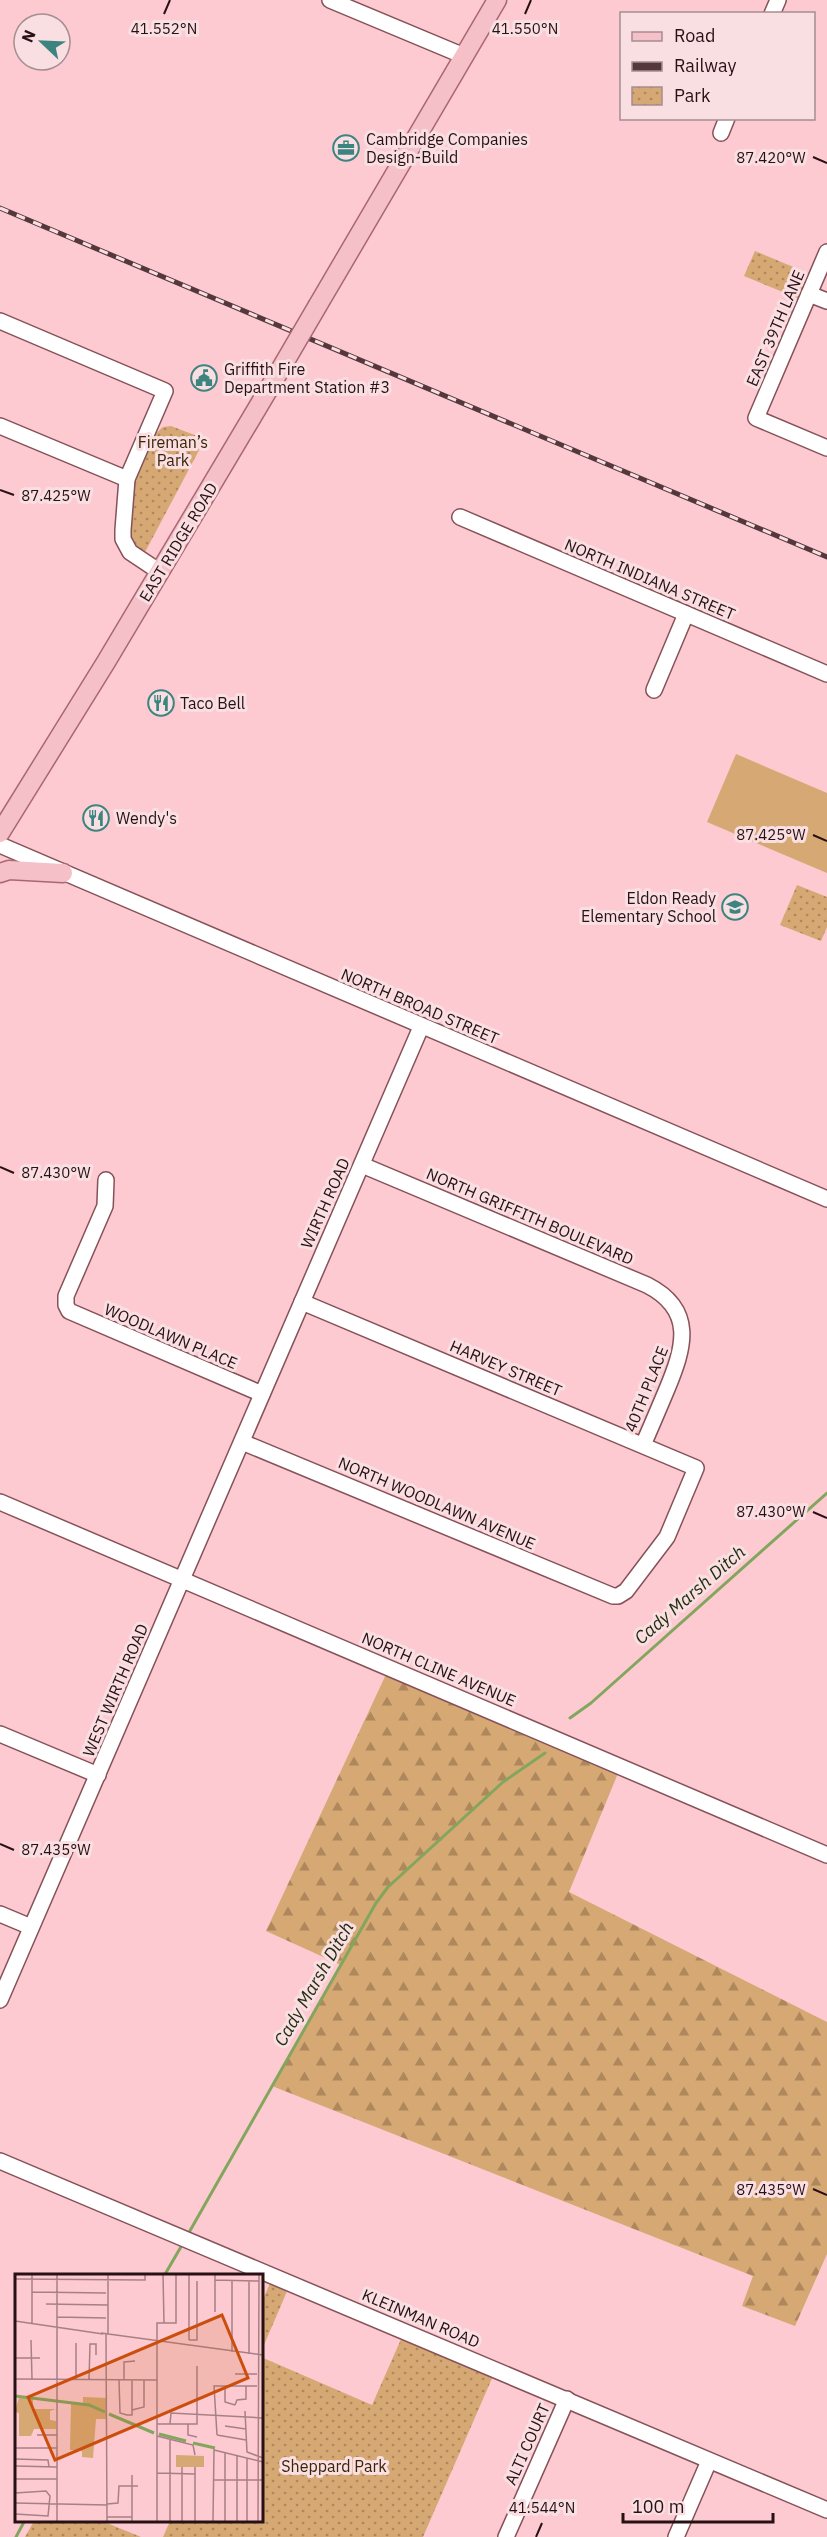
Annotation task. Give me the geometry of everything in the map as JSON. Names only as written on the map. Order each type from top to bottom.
[{"type":"main road","name":"EAST RIDGE ROAD","points":[[0,833],[160,572],[496,0]]},
{"type":"main road","points":[[0,873],[9,870],[63,873]]},
{"type":"street","points":[[330,0],[464,56]]},
{"type":"street","name":"EAST 39TH LANE","points":[[827,252],[756,418],[827,448]]},
{"type":"street","points":[[809,294],[827,301]]},
{"type":"street","points":[[0,321],[165,391],[127,479],[123,530],[126,547],[134,556],[160,572]]},
{"type":"street","points":[[0,426],[127,479]]},
{"type":"street","name":"NORTH INDIANA STREET","points":[[460,518],[827,674]]},
{"type":"street","points":[[654,690],[686,614]]},
{"type":"street","name":"NORTH BROAD STREET","points":[[0,845],[827,1199]]},
{"type":"street","name":"WIRTH ROAD","points":[[262,1394],[421,1027]]},
{"type":"street","name":"NORTH GRIFFITH BOULEVARD","points":[[362,1165],[647,1285],[665,1297],[676,1311]]},
{"type":"street","name":"WOODLAWN PLACE","points":[[106,1180],[105,1206],[66,1296],[67,1308],[76,1315],[262,1394]]},
{"type":"street","name":"HARVEY STREET","points":[[302,1302],[696,1468]]},
{"type":"street","name":"40TH PLACE","points":[[643,1445],[683,1347],[676,1311]]},
{"type":"street","name":"WEST WIRTH ROAD","points":[[0,2000],[262,1394]]},
{"type":"street","name":"NORTH WOODLAWN AVENUE","points":[[242,1442],[597,1590],[618,1596],[626,1591],[667,1537],[696,1468]]},
{"type":"street","name":"NORTH CLINE AVENUE","points":[[0,1502],[827,1855]]},
{"type":"street","points":[[0,1734],[98,1775]]},
{"type":"street","points":[[0,1914],[31,1927]]},
{"type":"street","name":"KLEINMAN ROAD","points":[[0,2161],[827,2510]]},
{"type":"street","name":"ALTI COURT","points":[[506,2537],[567,2399]]},
{"type":"street","points":[[676,2537],[709,2461]]},
{"type":"green space","points":[[755,251],[810,274],[800,299],[744,276]]},
{"type":"green space","name":"Fireman’s Park","points":[[171,426],[205,439],[144,554],[133,545],[131,540],[133,484],[153,436],[163,427]]},
{"type":"green space","points":[[736,754],[827,793],[827,873],[707,822]]},
{"type":"green space","points":[[797,885],[827,897],[827,927],[821,941],[780,925]]},
{"type":"green space","points":[[389,1668],[621,1766],[569,1892],[827,2022],[827,2254],[795,2326],[742,2306],[753,2276],[272,2086],[341,1965],[266,1931]]},
{"type":"green space","points":[[271,2281],[288,2289],[262,2350],[262,2302]]},
{"type":"green space","name":"Sheppard Park","points":[[402,2337],[493,2376],[423,2537],[163,2537],[170,2522],[262,2522],[262,2357],[372,2405]]},
{"type":"green space","points":[[33,2522],[104,2522],[141,2537],[25,2537]]},
{"type":"waterway","name":"Cady Marsh Ditch","points":[[570,1718],[591,1703],[827,1493]]},
{"type":"waterway","name":"Cady Marsh Ditch","points":[[187,2236],[376,1903],[388,1887],[503,1782],[545,1753]]},
{"type":"waterway","name":"Cady Marsh Ditch","points":[[165,2274],[182,2245]]},
{"type":"waterway","name":"Cady Marsh Ditch","points":[[16,2537],[24,2522]]},
{"type":"railway","points":[[0,208],[827,557]]},
{"type":"place","name":"Cambridge Companies Design-Build","points":[[346,148]]},
{"type":"place","name":"Griffith Fire Department Station #3","points":[[204,378]]},
{"type":"place","name":"Taco Bell","points":[[161,703]]},
{"type":"place","name":"Wendy's","points":[[96,818]]},
{"type":"place","name":"Eldon Ready Elementary School","points":[[735,907]]}]
